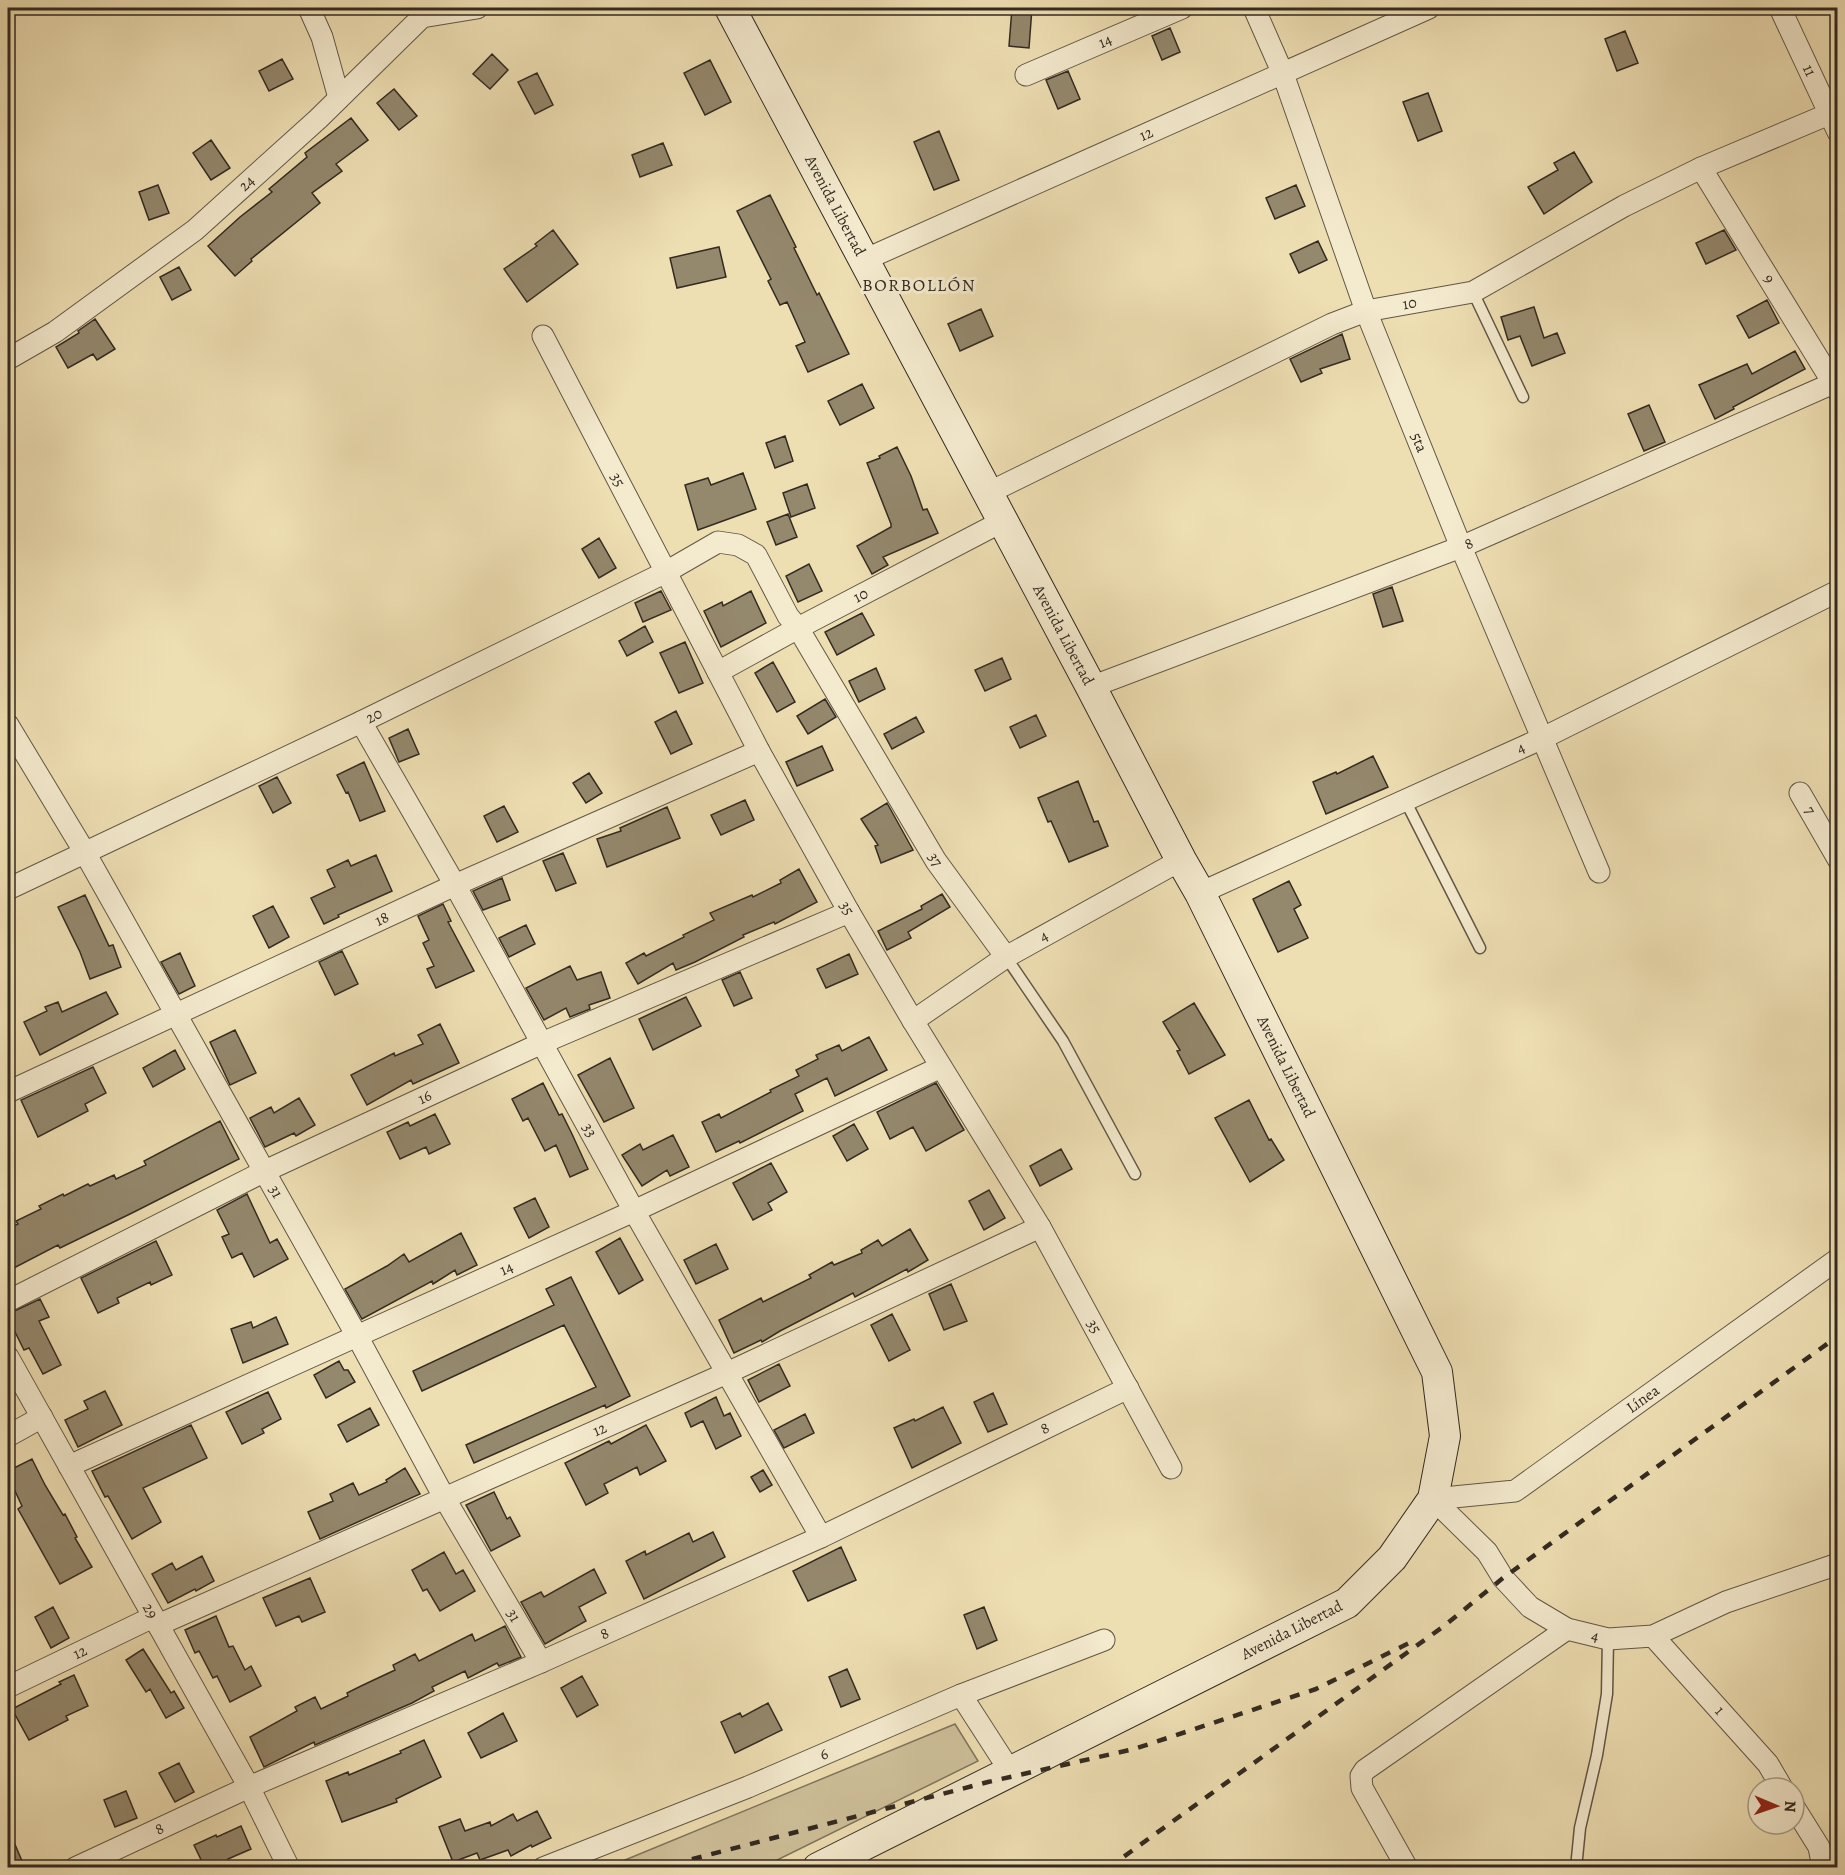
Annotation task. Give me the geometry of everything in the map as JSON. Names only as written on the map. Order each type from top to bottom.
[{"type":"main road","name":"Avenida Libertad","points":[[730,8],[1200,893],[1437,1372],[1445,1436],[1433,1499],[1392,1558],[1347,1603],[818,1868]]},
{"type":"street","points":[[309,8],[322,36],[339,98]]},
{"type":"street","name":"24","points":[[8,359],[55,332],[195,230],[339,98],[422,17],[477,8]]},
{"type":"street","name":"14","points":[[1026,75],[1182,8]]},
{"type":"street","name":"5ta","points":[[1254,8],[1283,74],[1366,311],[1461,547],[1599,872]]},
{"type":"street","name":"12","points":[[864,260],[1429,8]]},
{"type":"street","name":"11","points":[[1780,8],[1833,123]]},
{"type":"street","name":"10","points":[[988,493],[1332,324],[1366,311],[1473,292],[1624,206],[1701,168],[1833,123]]},
{"type":"street","name":"9","points":[[1701,168],[1836,385]]},
{"type":"street","name":"35","points":[[543,336],[759,751],[913,1021],[1040,1227],[1171,1468]]},
{"type":"street","name":"8","points":[[1091,687],[1461,547],[1836,385]]},
{"type":"street","name":"10","points":[[718,672],[1003,521]]},
{"type":"street","name":"20","points":[[8,889],[84,851],[361,722],[666,572],[718,542],[738,545]]},
{"type":"street","name":"37","points":[[738,545],[756,555],[788,616],[798,628],[936,861],[1006,957]]},
{"type":"street","name":"4","points":[[1200,893],[1543,738],[1838,591]]},
{"type":"street","name":"33","points":[[361,722],[455,885],[634,1211],[821,1537]]},
{"type":"street","name":"31","points":[[8,725],[84,851],[265,1171],[445,1498],[541,1662]]},
{"type":"street","name":"18","points":[[8,1092],[455,885],[759,751]]},
{"type":"street","name":"7","points":[[1800,794],[1838,859]]},
{"type":"street","name":"4","points":[[913,1021],[1006,957],[1181,860]]},
{"type":"street","name":"16","points":[[8,1301],[265,1171],[542,1043],[849,912]]},
{"type":"street","name":"14","points":[[69,1466],[634,1211],[941,1067]]},
{"type":"street","name":"12","points":[[8,1688],[155,1621],[445,1498],[727,1374],[1040,1227]]},
{"type":"street","name":"Línea","points":[[1433,1499],[1515,1491],[1838,1259]]},
{"type":"street","name":"29","points":[[8,1357],[249,1787],[289,1868]]},
{"type":"street","name":"8","points":[[75,1868],[249,1787],[541,1662],[821,1537],[1128,1388]]},
{"type":"street","points":[[8,1436],[42,1417]]},
{"type":"street","points":[[1433,1499],[1488,1552],[1503,1578],[1530,1607],[1567,1629]]},
{"type":"street","name":"4","points":[[1407,1868],[1362,1788],[1361,1776],[1378,1759],[1567,1629],[1608,1639],[1653,1636],[1726,1602],[1838,1564]]},
{"type":"street","name":"1","points":[[1653,1636],[1768,1764],[1775,1776]]},
{"type":"street","name":"6","points":[[543,1868],[748,1787],[961,1695],[1104,1640]]},
{"type":"street","points":[[961,1695],[1010,1771]]},
{"type":"street","points":[[1806,1826],[1819,1847],[1823,1868]]},
{"type":"lane","points":[[1473,292],[1523,397]]},
{"type":"lane","points":[[1405,800],[1480,948]]},
{"type":"lane","name":"37","points":[[1006,957],[1063,1041],[1135,1174]]},
{"type":"lane","points":[[1576,1868],[1580,1828],[1597,1755],[1607,1694],[1608,1639]]},
{"type":"shaded area","points":[[955,1724],[978,1761],[763,1867],[608,1867]]},
{"type":"building","points":[[1012,8],[1032,8],[1029,48],[1009,46]]},
{"type":"building","points":[[1170,28],[1180,52],[1162,60],[1152,36]]},
{"type":"building","points":[[1625,31],[1638,63],[1617,71],[1605,39]]},
{"type":"building","points":[[492,54],[508,70],[490,89],[473,74]]},
{"type":"building","points":[[282,59],[293,79],[269,91],[259,71]]},
{"type":"building","points":[[710,60],[731,102],[705,115],[684,73]]},
{"type":"building","points":[[1068,71],[1080,99],[1058,109],[1046,80]]},
{"type":"building","points":[[537,73],[553,105],[535,114],[518,82]]},
{"type":"building","points":[[394,89],[417,116],[399,130],[377,103]]},
{"type":"building","points":[[1428,93],[1442,131],[1418,141],[1403,102]]},
{"type":"building","points":[[351,118],[368,140],[336,164],[342,171],[312,193],[320,203],[251,259],[252,261],[235,276],[208,246],[272,192],[269,189],[307,157],[305,153]]},
{"type":"building","points":[[939,131],[959,180],[934,190],[914,142]]},
{"type":"building","points":[[211,140],[230,168],[211,180],[193,153]]},
{"type":"building","points":[[663,143],[672,165],[640,177],[632,155]]},
{"type":"building","points":[[1574,152],[1592,182],[1544,214],[1528,187],[1558,170],[1554,163]]},
{"type":"building","points":[[158,185],[169,213],[149,220],[139,192]]},
{"type":"building","points":[[1296,185],[1305,206],[1275,219],[1266,198]]},
{"type":"building","points":[[770,195],[817,295],[819,293],[849,354],[808,372],[796,346],[805,342],[787,302],[780,305],[768,281],[771,279],[737,211]]},
{"type":"building","points":[[553,230],[578,264],[527,302],[504,269],[537,246],[535,244]]},
{"type":"building","points":[[1724,230],[1736,250],[1706,264],[1696,243]]},
{"type":"building","points":[[1318,241],[1327,260],[1299,273],[1290,254]]},
{"type":"building","points":[[719,247],[726,277],[677,288],[670,258]]},
{"type":"building","points":[[179,267],[191,290],[172,300],[160,277]]},
{"type":"building","points":[[1767,300],[1779,323],[1749,338],[1737,316]]},
{"type":"building","points":[[1534,307],[1544,338],[1557,333],[1565,353],[1532,366],[1520,336],[1508,340],[1501,317]]},
{"type":"building","points":[[981,309],[993,336],[960,351],[948,324]]},
{"type":"building","points":[[95,319],[115,349],[97,360],[93,354],[68,368],[56,347],[79,333],[78,331]]},
{"type":"building","points":[[1342,334],[1350,359],[1320,369],[1322,373],[1301,382],[1290,359]]},
{"type":"building","points":[[1795,351],[1805,369],[1715,419],[1699,385],[1747,364],[1752,374]]},
{"type":"building","points":[[862,384],[874,408],[840,425],[828,401]]},
{"type":"building","points":[[1649,405],[1665,442],[1644,451],[1628,414]]},
{"type":"building","points":[[785,436],[793,461],[775,468],[766,443]]},
{"type":"building","points":[[897,447],[911,476],[923,510],[927,509],[938,533],[883,557],[888,565],[872,574],[857,546],[891,527],[891,524],[867,463]]},
{"type":"building","points":[[743,473],[756,509],[698,530],[685,485],[708,478],[711,485]]},
{"type":"building","points":[[807,484],[815,508],[791,517],[783,493]]},
{"type":"building","points":[[788,514],[797,537],[776,545],[767,522]]},
{"type":"building","points":[[599,538],[616,568],[599,578],[582,549]]},
{"type":"building","points":[[809,564],[822,591],[798,602],[786,576]]},
{"type":"building","points":[[1392,587],[1403,621],[1383,627],[1373,594]]},
{"type":"building","points":[[661,591],[671,610],[643,622],[635,603]]},
{"type":"building","points":[[751,591],[766,623],[721,647],[704,611],[722,602],[723,606]]},
{"type":"building","points":[[862,613],[874,635],[837,655],[825,632]]},
{"type":"building","points":[[645,626],[653,642],[627,656],[619,641]]},
{"type":"building","points":[[685,642],[703,683],[679,693],[660,653]]},
{"type":"building","points":[[1002,658],[1011,679],[985,691],[975,670]]},
{"type":"building","points":[[773,662],[795,702],[777,712],[755,673]]},
{"type":"building","points":[[876,668],[885,689],[859,702],[849,681]]},
{"type":"building","points":[[825,699],[836,717],[808,734],[797,716]]},
{"type":"building","points":[[676,711],[692,744],[671,754],[655,722]]},
{"type":"building","points":[[1036,715],[1046,736],[1020,748],[1010,727]]},
{"type":"building","points":[[916,717],[924,732],[892,749],[884,734]]},
{"type":"building","points":[[408,729],[419,754],[399,762],[389,738]]},
{"type":"building","points":[[822,746],[833,770],[797,786],[786,762]]},
{"type":"building","points":[[1373,756],[1388,787],[1326,814],[1313,782],[1336,772],[1337,774]]},
{"type":"building","points":[[364,762],[385,811],[360,821],[348,792],[346,793],[337,775]]},
{"type":"building","points":[[589,773],[602,793],[586,803],[573,783]]},
{"type":"building","points":[[277,777],[291,803],[273,813],[259,786]]},
{"type":"building","points":[[1078,781],[1094,822],[1098,821],[1108,846],[1069,862],[1038,798]]},
{"type":"building","points":[[745,800],[754,820],[721,835],[711,815]]},
{"type":"building","points":[[887,803],[913,850],[881,863],[875,846],[878,845],[861,819]]},
{"type":"building","points":[[504,806],[518,832],[497,842],[484,816]]},
{"type":"building","points":[[667,807],[680,838],[607,867],[597,839],[621,831],[620,828]]},
{"type":"building","points":[[563,853],[576,883],[556,891],[543,861]]},
{"type":"building","points":[[376,855],[392,891],[338,915],[339,917],[324,924],[311,898],[335,887],[327,870],[348,860],[351,866]]},
{"type":"building","points":[[799,869],[817,902],[775,924],[774,922],[743,935],[744,937],[695,962],[676,970],[673,963],[638,984],[626,963],[684,937],[683,935],[714,920],[710,913],[752,895],[753,897],[781,883],[780,880]]},
{"type":"building","points":[[502,878],[510,900],[483,910],[473,891]]},
{"type":"building","points":[[1289,881],[1301,905],[1294,909],[1308,938],[1278,952],[1253,899]]},
{"type":"building","points":[[942,894],[950,907],[908,932],[911,938],[887,950],[878,931],[922,909],[921,906]]},
{"type":"building","points":[[85,895],[109,946],[113,945],[121,967],[90,979],[80,952],[58,907]]},
{"type":"building","points":[[443,904],[451,921],[448,922],[474,971],[436,988],[427,969],[434,966],[423,943],[429,940],[418,916]]},
{"type":"building","points":[[273,906],[289,937],[269,948],[253,916]]},
{"type":"building","points":[[526,925],[535,944],[509,957],[499,938]]},
{"type":"building","points":[[342,951],[358,984],[335,995],[319,962]]},
{"type":"building","points":[[180,953],[195,986],[179,994],[161,962]]},
{"type":"building","points":[[849,954],[858,974],[826,988],[817,969]]},
{"type":"building","points":[[570,966],[577,980],[601,972],[610,998],[589,1005],[590,1009],[570,1017],[566,1008],[544,1020],[526,988]]},
{"type":"building","points":[[740,972],[752,998],[734,1006],[722,980]]},
{"type":"building","points":[[106,992],[118,1014],[40,1055],[24,1022],[47,1011],[45,1007],[58,1002],[62,1012]]},
{"type":"building","points":[[686,997],[701,1026],[653,1050],[639,1019]]},
{"type":"building","points":[[1194,1003],[1225,1055],[1189,1074],[1177,1051],[1180,1050],[1163,1022]]},
{"type":"building","points":[[440,1024],[459,1063],[413,1084],[411,1080],[367,1105],[351,1075],[394,1053],[395,1056],[423,1044],[418,1035]]},
{"type":"building","points":[[235,1030],[256,1073],[230,1085],[210,1042]]},
{"type":"building","points":[[869,1037],[887,1070],[835,1096],[827,1078],[795,1094],[803,1111],[740,1143],[739,1141],[716,1152],[702,1122],[719,1114],[721,1118],[799,1076],[796,1070],[818,1059],[816,1055],[839,1045],[842,1051]]},
{"type":"building","points":[[175,1050],[185,1069],[153,1087],[143,1068]]},
{"type":"building","points":[[610,1058],[634,1108],[604,1122],[578,1075]]},
{"type":"building","points":[[93,1067],[106,1093],[85,1104],[88,1111],[38,1137],[21,1100]]},
{"type":"building","points":[[543,1083],[559,1115],[562,1114],[588,1169],[570,1177],[556,1145],[545,1151],[528,1118],[523,1121],[512,1099]]},
{"type":"building","points":[[936,1083],[964,1130],[926,1151],[913,1127],[890,1139],[877,1112]]},
{"type":"building","points":[[299,1098],[315,1125],[296,1136],[294,1133],[265,1147],[250,1118],[271,1107],[274,1113]]},
{"type":"building","points":[[1249,1100],[1269,1140],[1271,1139],[1284,1160],[1250,1182],[1215,1118]]},
{"type":"building","points":[[435,1114],[450,1144],[429,1154],[426,1147],[400,1159],[387,1132],[408,1122],[410,1126]]},
{"type":"building","points":[[220,1121],[239,1159],[60,1248],[58,1245],[12,1269],[8,1261],[8,1229],[18,1224],[16,1221],[41,1209],[39,1206],[63,1194],[64,1196],[114,1175],[116,1179],[146,1165],[144,1161]]},
{"type":"building","points":[[854,1124],[868,1149],[847,1161],[833,1136]]},
{"type":"building","points":[[673,1135],[689,1167],[670,1176],[667,1170],[642,1186],[622,1155],[640,1144],[643,1150]]},
{"type":"building","points":[[1061,1149],[1072,1169],[1040,1186],[1030,1166]]},
{"type":"building","points":[[771,1163],[787,1192],[768,1203],[772,1210],[753,1220],[733,1183]]},
{"type":"building","points":[[989,1190],[1005,1218],[984,1230],[969,1201]]},
{"type":"building","points":[[247,1194],[270,1243],[277,1239],[288,1259],[254,1277],[242,1253],[232,1258],[222,1237],[229,1234],[217,1210]]},
{"type":"building","points":[[535,1198],[549,1227],[529,1238],[514,1208]]},
{"type":"building","points":[[910,1229],[928,1260],[855,1297],[853,1293],[762,1342],[761,1340],[734,1353],[719,1320],[761,1298],[763,1302],[811,1278],[809,1275],[832,1262],[834,1265],[862,1253],[861,1250],[878,1240],[882,1246]]},
{"type":"building","points":[[461,1233],[477,1265],[457,1275],[455,1270],[433,1284],[432,1281],[362,1319],[345,1289],[404,1254],[409,1262]]},
{"type":"building","points":[[620,1238],[643,1280],[619,1294],[596,1252]]},
{"type":"building","points":[[156,1241],[172,1275],[151,1285],[150,1282],[117,1298],[119,1303],[98,1313],[81,1278]]},
{"type":"building","points":[[716,1244],[728,1269],[696,1284],[684,1260]]},
{"type":"building","points":[[571,1277],[630,1396],[474,1463],[466,1445],[596,1387],[564,1325],[422,1391],[413,1371],[554,1305],[546,1289]]},
{"type":"building","points":[[951,1284],[967,1321],[944,1330],[929,1294]]},
{"type":"building","points":[[40,1299],[49,1317],[39,1321],[61,1365],[43,1374],[29,1348],[24,1350],[8,1323],[8,1314]]},
{"type":"building","points":[[892,1314],[910,1350],[889,1361],[871,1325]]},
{"type":"building","points":[[276,1317],[288,1344],[243,1363],[231,1329],[251,1322],[253,1328]]},
{"type":"building","points":[[339,1361],[355,1382],[326,1398],[314,1375]]},
{"type":"building","points":[[779,1364],[790,1386],[759,1402],[748,1380]]},
{"type":"building","points":[[105,1391],[122,1425],[78,1447],[65,1420],[88,1409],[84,1401]]},
{"type":"building","points":[[268,1392],[281,1419],[262,1429],[264,1433],[242,1444],[226,1412]]},
{"type":"building","points":[[993,1393],[1007,1424],[988,1432],[974,1402]]},
{"type":"building","points":[[716,1397],[724,1416],[730,1413],[741,1436],[716,1449],[703,1421],[691,1427],[685,1413]]},
{"type":"building","points":[[943,1407],[961,1443],[912,1468],[894,1428],[914,1419],[915,1421]]},
{"type":"building","points":[[370,1408],[379,1425],[347,1442],[338,1425]]},
{"type":"building","points":[[805,1414],[814,1433],[784,1448],[774,1430]]},
{"type":"building","points":[[191,1425],[207,1458],[143,1488],[161,1522],[132,1539],[108,1496],[105,1497],[92,1471]]},
{"type":"building","points":[[646,1425],[666,1461],[640,1475],[637,1467],[604,1484],[608,1493],[586,1505],[565,1463],[609,1441],[611,1444]]},
{"type":"building","points":[[32,1459],[63,1515],[65,1514],[77,1537],[75,1538],[92,1567],[60,1584],[18,1509],[22,1506],[8,1476],[8,1471]]},
{"type":"building","points":[[405,1468],[420,1494],[320,1539],[308,1512],[333,1501],[330,1494],[353,1483],[359,1495],[387,1482],[386,1480]]},
{"type":"building","points":[[763,1470],[772,1485],[760,1492],[751,1477]]},
{"type":"building","points":[[494,1492],[507,1519],[510,1517],[520,1536],[491,1551],[466,1505]]},
{"type":"building","points":[[713,1532],[725,1557],[644,1599],[626,1561],[645,1551],[646,1555],[689,1533],[693,1542]]},
{"type":"building","points":[[841,1547],[856,1580],[808,1601],[793,1571]]},
{"type":"building","points":[[444,1552],[456,1574],[463,1570],[475,1591],[440,1611],[427,1589],[423,1591],[412,1570]]},
{"type":"building","points":[[202,1556],[214,1581],[168,1603],[152,1574],[172,1563],[176,1570]]},
{"type":"building","points":[[594,1569],[606,1593],[579,1607],[586,1621],[545,1644],[521,1602],[541,1592],[544,1597]]},
{"type":"building","points":[[310,1578],[325,1612],[302,1622],[299,1616],[276,1626],[263,1598]]},
{"type":"building","points":[[53,1607],[69,1638],[51,1648],[35,1617]]},
{"type":"building","points":[[984,1607],[997,1640],[977,1649],[964,1615]]},
{"type":"building","points":[[216,1616],[229,1647],[233,1646],[245,1670],[251,1666],[261,1686],[230,1702],[217,1676],[213,1678],[199,1651],[195,1653],[185,1630]]},
{"type":"building","points":[[505,1626],[521,1657],[499,1666],[497,1663],[468,1678],[465,1671],[432,1687],[434,1691],[412,1703],[315,1745],[314,1742],[264,1767],[250,1737],[297,1711],[295,1707],[315,1697],[321,1709],[348,1696],[347,1693],[395,1670],[393,1665],[415,1654],[419,1661],[472,1634],[475,1641]]},
{"type":"building","points":[[143,1649],[171,1693],[174,1691],[184,1708],[166,1718],[150,1689],[146,1692],[126,1660]]},
{"type":"building","points":[[847,1669],[860,1699],[841,1707],[829,1677]]},
{"type":"building","points":[[74,1675],[88,1706],[66,1716],[68,1720],[29,1740],[12,1709]]},
{"type":"building","points":[[582,1676],[598,1705],[577,1717],[561,1688]]},
{"type":"building","points":[[768,1703],[782,1730],[735,1753],[721,1722],[740,1713],[742,1717]]},
{"type":"building","points":[[503,1713],[517,1741],[481,1758],[468,1733]]},
{"type":"building","points":[[424,1740],[441,1777],[396,1799],[397,1802],[342,1822],[326,1781],[348,1772],[349,1775],[401,1753],[400,1751]]},
{"type":"building","points":[[179,1763],[194,1792],[175,1802],[159,1773]]},
{"type":"building","points":[[126,1791],[137,1818],[115,1827],[104,1800]]},
{"type":"building","points":[[537,1811],[551,1838],[532,1847],[531,1845],[511,1856],[508,1850],[480,1860],[477,1853],[453,1862],[439,1827],[460,1819],[465,1831],[490,1822],[491,1826],[513,1814],[517,1821]]},
{"type":"building","points":[[241,1826],[251,1849],[228,1859],[232,1868],[205,1868],[194,1845]]},
{"type":"building","points":[[8,1828],[25,1868],[8,1868]]},
{"type":"railway","points":[[1108,1868],[1444,1626],[1503,1578],[1838,1336]]},
{"type":"railway","points":[[674,1868],[689,1860],[988,1782],[1134,1749],[1316,1689],[1409,1643]]},
{"type":"district","name":"BORBOLLÓN","points":[[919,285]]}]
